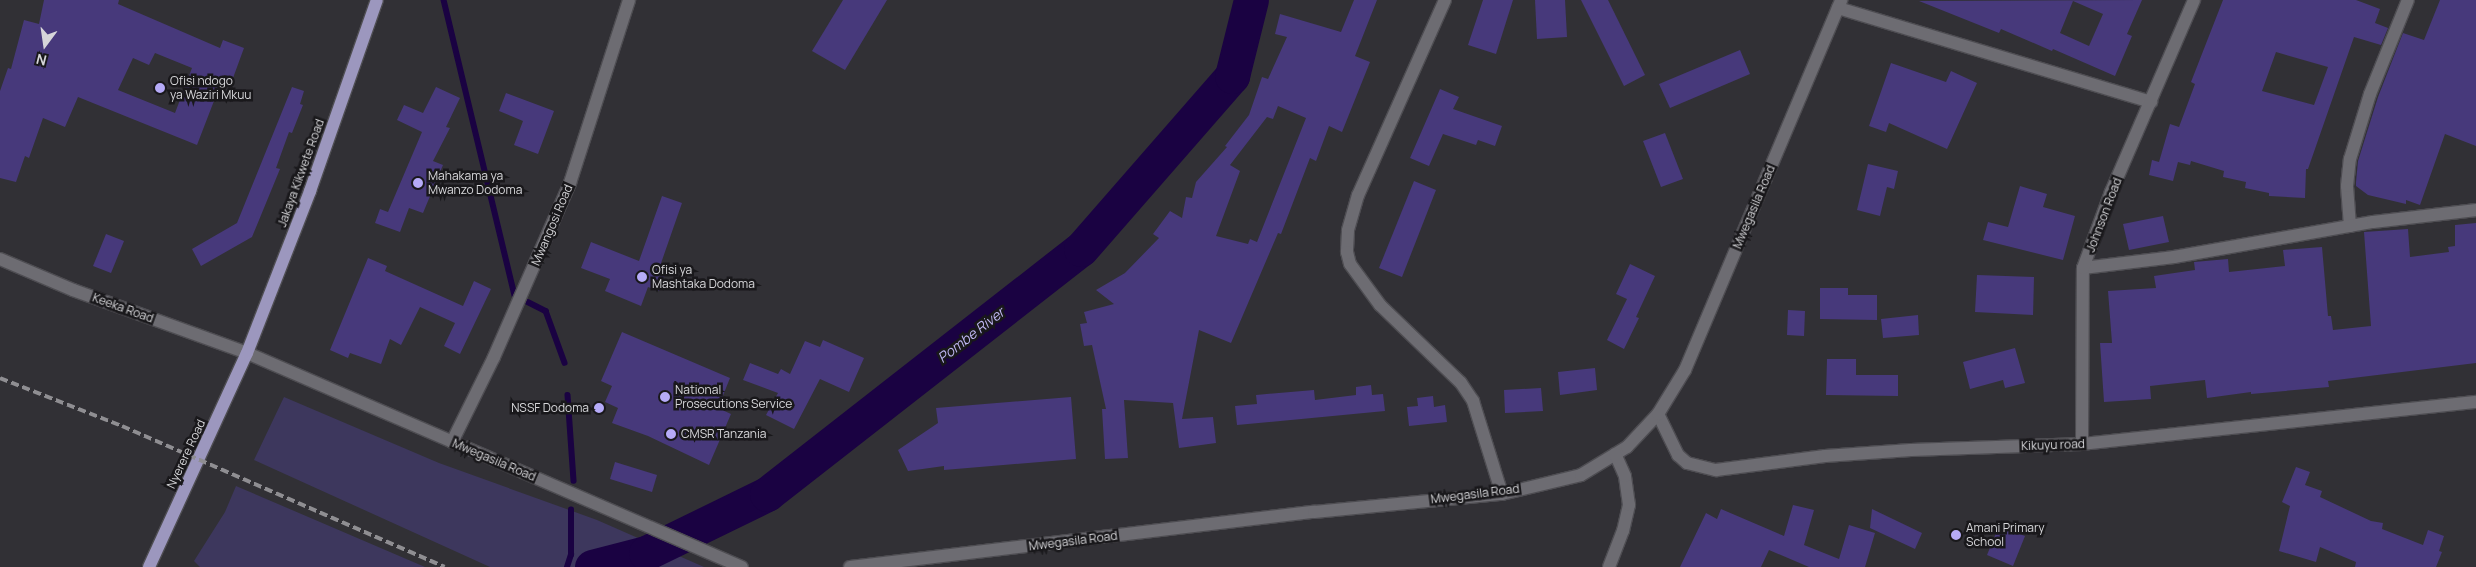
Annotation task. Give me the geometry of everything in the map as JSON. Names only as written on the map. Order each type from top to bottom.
[{"type":"main road","name":"Jakaya Kikwete Road","points":[[247,353],[310,191],[377,0]]},
{"type":"main road","name":"Nyerere Road","points":[[149,567],[247,353]]},
{"type":"street","name":"Mwangosi Road","points":[[452,442],[494,357],[570,184],[629,0]]},
{"type":"street","points":[[1445,0],[1358,195],[1348,231],[1347,252],[1353,270],[1380,305],[1461,382],[1473,401],[1502,494]]},
{"type":"street","name":"Johnson Road","points":[[2082,444],[2083,268],[2111,192],[2194,0]]},
{"type":"street","points":[[2350,226],[2347,186],[2350,159],[2370,94],[2408,0]]},
{"type":"street","name":"Mwegasila Road","points":[[850,567],[1314,512],[1502,494],[1581,475],[1627,447],[1658,414],[1685,370],[1839,4]]},
{"type":"street","points":[[1839,4],[2151,102]]},
{"type":"street","points":[[2083,268],[2174,257],[2350,226],[2476,210]]},
{"type":"street","name":"Keeka Road","points":[[0,259],[73,290],[247,353]]},
{"type":"street","name":"Mwegasila Road","points":[[247,353],[742,567]]},
{"type":"street","name":"Kikuyu road","points":[[1658,414],[1678,455],[1687,463],[1716,470],[1825,456],[1911,450],[2082,444],[2476,402]]},
{"type":"street","points":[[1609,567],[1623,531],[1629,505],[1625,476],[1615,454]]},
{"type":"shaded area","points":[[284,397],[439,463],[597,520],[704,567],[490,567],[254,460]]},
{"type":"shaded area","points":[[236,486],[425,567],[200,567],[194,561],[225,512]]},
{"type":"building","points":[[44,0],[119,0],[118,4],[220,48],[223,40],[244,48],[233,78],[224,75],[197,145],[78,97],[65,127],[43,118],[29,158],[25,156],[16,182],[0,178],[0,91],[8,68],[11,69],[24,20],[39,24]],"holes":[[[155,53],[192,68],[175,113],[118,90],[133,58],[149,65]]]},
{"type":"building","points":[[843,0],[887,0],[845,70],[812,51]]},
{"type":"building","points":[[1354,0],[1377,0],[1355,56],[1370,62],[1342,132],[1329,126],[1316,161],[1310,158],[1281,234],[1278,233],[1231,343],[1199,330],[1182,419],[1213,417],[1216,443],[1179,448],[1173,403],[1124,400],[1128,458],[1105,459],[1102,409],[1106,409],[1092,345],[1084,346],[1080,324],[1087,323],[1084,312],[1114,304],[1096,290],[1125,273],[1159,238],[1153,234],[1170,211],[1182,218],[1186,197],[1192,198],[1196,182],[1227,147],[1225,146],[1249,115],[1262,77],[1268,79],[1287,37],[1275,34],[1280,14],[1341,32]],"holes":[[[1278,106],[1306,118],[1257,242],[1250,239],[1248,244],[1216,236],[1240,171],[1230,165],[1267,117],[1273,119]]]},
{"type":"building","points":[[1483,0],[1513,0],[1496,54],[1468,45]]},
{"type":"building","points":[[1535,0],[1565,0],[1567,37],[1537,39]]},
{"type":"building","points":[[1581,0],[1608,0],[1645,75],[1624,86]]},
{"type":"building","points":[[2142,0],[2127,34],[2132,36],[2115,76],[2001,29],[1999,33],[1919,1]],"holes":[[[2073,1],[2103,14],[2089,46],[2060,33]]]},
{"type":"building","points":[[2223,0],[2356,0],[2380,9],[2375,23],[2388,28],[2381,45],[2354,37],[2308,169],[2306,169],[2305,198],[2269,196],[2269,193],[2245,188],[2246,182],[2223,177],[2224,171],[2191,161],[2190,165],[2178,162],[2173,181],[2149,175],[2152,160],[2159,162],[2170,124],[2179,127],[2195,84],[2191,82]],"holes":[[[2276,52],[2328,67],[2314,105],[2262,91]]]},
{"type":"building","points":[[2440,0],[2476,0],[2476,146],[2445,134],[2420,205],[2406,200],[2406,204],[2368,195],[2356,186],[2358,161],[2378,97],[2403,33],[2424,40]]},
{"type":"building","points":[[1740,50],[1750,74],[1670,108],[1659,84]]},
{"type":"building","points":[[1891,63],[1946,82],[1951,71],[1977,83],[1947,149],[1889,123],[1886,132],[1869,126]]},
{"type":"building","points":[[292,87],[304,91],[300,104],[303,105],[292,133],[289,132],[276,168],[280,169],[252,237],[201,266],[192,249],[237,223]]},
{"type":"building","points":[[436,87],[460,98],[446,127],[450,128],[433,161],[443,165],[423,213],[409,208],[400,232],[375,223],[380,209],[388,212],[422,132],[397,120],[404,105],[423,113]]},
{"type":"building","points":[[1440,89],[1459,97],[1453,109],[1502,126],[1495,146],[1478,140],[1476,145],[1443,134],[1429,166],[1410,158]]},
{"type":"building","points":[[506,93],[554,111],[538,154],[514,145],[523,121],[499,111]]},
{"type":"building","points":[[1665,133],[1683,179],[1661,187],[1643,141]]},
{"type":"building","points":[[1868,164],[1898,171],[1894,189],[1887,187],[1880,216],[1857,210]]},
{"type":"building","points":[[1414,181],[1436,190],[1402,277],[1379,268]]},
{"type":"building","points":[[2020,186],[2047,194],[2043,207],[2075,216],[2063,260],[1983,240],[1988,222],[2008,227]]},
{"type":"building","points":[[662,196],[682,203],[659,269],[666,272],[659,291],[648,287],[641,306],[605,291],[610,279],[581,268],[591,242],[639,261]]},
{"type":"building","points":[[2163,216],[2169,242],[2129,250],[2123,224]]},
{"type":"building","points":[[2476,223],[2476,363],[2328,381],[2329,387],[2251,394],[2251,392],[2207,398],[2205,380],[2150,386],[2151,399],[2104,402],[2100,343],[2112,343],[2108,291],[2156,288],[2154,276],[2195,270],[2194,262],[2228,259],[2229,272],[2285,266],[2283,250],[2322,247],[2328,316],[2331,316],[2333,330],[2371,326],[2364,232],[2408,229],[2410,257],[2449,252],[2448,247],[2455,246],[2455,225]]},
{"type":"building","points":[[106,234],[124,241],[111,273],[93,266]]},
{"type":"building","points":[[368,258],[387,266],[385,271],[463,306],[474,281],[491,289],[460,354],[444,346],[455,323],[420,307],[401,345],[390,339],[381,364],[350,353],[348,358],[330,350]]},
{"type":"building","points":[[1630,264],[1655,276],[1636,317],[1639,318],[1624,349],[1607,340],[1627,299],[1616,294]]},
{"type":"building","points":[[1977,275],[2034,277],[2033,315],[1975,312]]},
{"type":"building","points":[[1820,288],[1848,288],[1848,295],[1877,295],[1877,320],[1820,319]]},
{"type":"building","points":[[1788,310],[1805,311],[1804,336],[1787,335]]},
{"type":"building","points":[[1918,315],[1919,335],[1883,338],[1881,319]]},
{"type":"building","points":[[622,332],[730,378],[718,408],[731,414],[709,465],[648,436],[612,423],[618,408],[605,402],[612,386],[601,381]]},
{"type":"building","points":[[823,340],[864,358],[849,392],[820,379],[794,429],[766,415],[778,393],[743,380],[750,363],[778,374],[781,369],[790,374],[805,341],[820,347]]},
{"type":"building","points":[[2015,348],[2025,383],[2005,388],[2003,380],[1970,389],[1963,362]]},
{"type":"building","points":[[1827,359],[1856,359],[1856,375],[1898,375],[1898,396],[1826,395]]},
{"type":"building","points":[[1595,368],[1597,390],[1560,395],[1558,372]]},
{"type":"building","points":[[1371,385],[1372,395],[1383,394],[1385,411],[1237,425],[1235,406],[1257,404],[1256,395],[1314,390],[1315,400],[1356,395],[1356,387]]},
{"type":"building","points":[[1541,388],[1543,411],[1505,413],[1504,390]]},
{"type":"building","points":[[1433,396],[1434,407],[1445,405],[1447,422],[1409,426],[1407,407],[1418,406],[1417,398]]},
{"type":"building","points":[[1071,397],[1076,459],[944,470],[944,466],[908,471],[898,450],[938,423],[936,408]]},
{"type":"building","points":[[615,462],[657,475],[652,492],[610,479]]},
{"type":"building","points":[[2296,467],[2310,472],[2305,485],[2322,491],[2320,497],[2371,521],[2383,523],[2382,529],[2423,545],[2428,530],[2444,536],[2439,551],[2442,552],[2436,567],[2355,567],[2356,562],[2320,547],[2316,562],[2279,551],[2290,506],[2282,502]]},
{"type":"building","points":[[1793,505],[1814,510],[1804,545],[1839,559],[1849,525],[1875,533],[1865,567],[1809,567],[1769,550],[1761,567],[1680,567],[1706,513],[1717,519],[1721,509],[1784,536]]},
{"type":"building","points":[[1872,509],[1922,533],[1915,549],[1870,528]]},
{"type":"building","points":[[1999,526],[2025,536],[2013,566],[1987,555]]},
{"type":"waterway","points":[[444,0],[515,296]]},
{"type":"waterway","name":"Pombe River","points":[[592,567],[646,553],[767,494],[1081,249],[1232,76],[1251,0]]},
{"type":"waterway","points":[[528,302],[546,311],[565,363]]},
{"type":"waterway","points":[[568,395],[574,481]]},
{"type":"waterway","points":[[567,567],[571,555],[571,510]]},
{"type":"railway","points":[[0,378],[122,426],[445,567]]},
{"type":"place","name":"Ofisi ndogo ya Waziri Mkuu","points":[[160,88]]},
{"type":"place","name":"Mahakama ya Mwanzo Dodoma","points":[[418,183]]},
{"type":"place","name":"Ofisi ya Mashtaka Dodoma","points":[[642,277]]},
{"type":"place","name":"National Prosecutions Service","points":[[665,397]]},
{"type":"place","name":"NSSF Dodoma","points":[[599,408]]},
{"type":"place","name":"CMSR Tanzania","points":[[671,434]]},
{"type":"place","name":"Amani Primary School","points":[[1956,535]]}]
